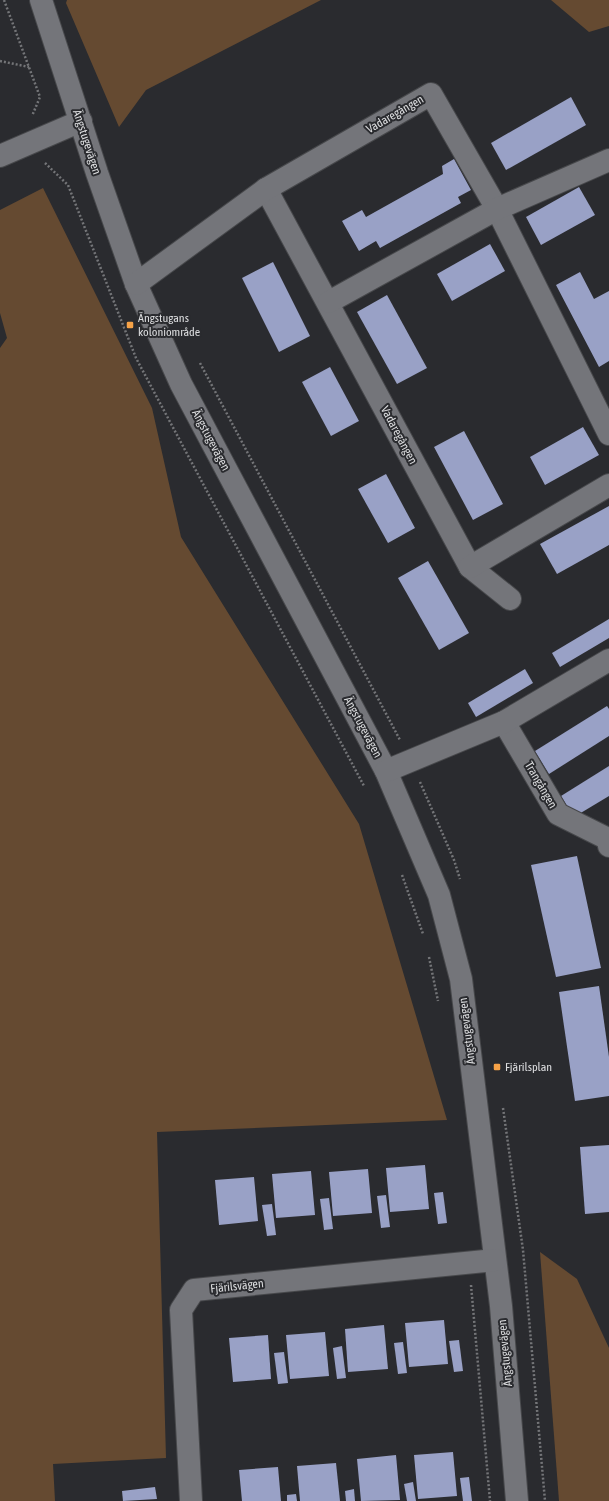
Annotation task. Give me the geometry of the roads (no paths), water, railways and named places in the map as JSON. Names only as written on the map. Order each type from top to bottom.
[{"type":"street","name":"Ängstugevägen","points":[[41,0],[136,284],[181,384],[386,771],[439,895],[461,980],[495,1260],[502,1306],[517,1501]]},
{"type":"street","name":"Vadaregången","points":[[136,284],[266,189],[431,94],[496,209],[609,434]]},
{"type":"street","points":[[0,156],[81,121]]},
{"type":"street","points":[[329,302],[496,209],[609,160]]},
{"type":"street","name":"Vadaregången","points":[[266,189],[329,302],[470,567],[510,599]]},
{"type":"street","points":[[470,567],[609,486]]},
{"type":"street","points":[[386,771],[504,722],[608,664]]},
{"type":"street","name":"Trangången","points":[[504,722],[558,814],[608,839],[609,846]]},
{"type":"street","name":"Fjärilsvägen","points":[[191,1501],[181,1310],[194,1290],[469,1264],[495,1260]]},
{"type":"place","name":"Ängstugans koloniområde","points":[[130,325]]},
{"type":"place","name":"Fjärilsplan","points":[[497,1067]]}]
